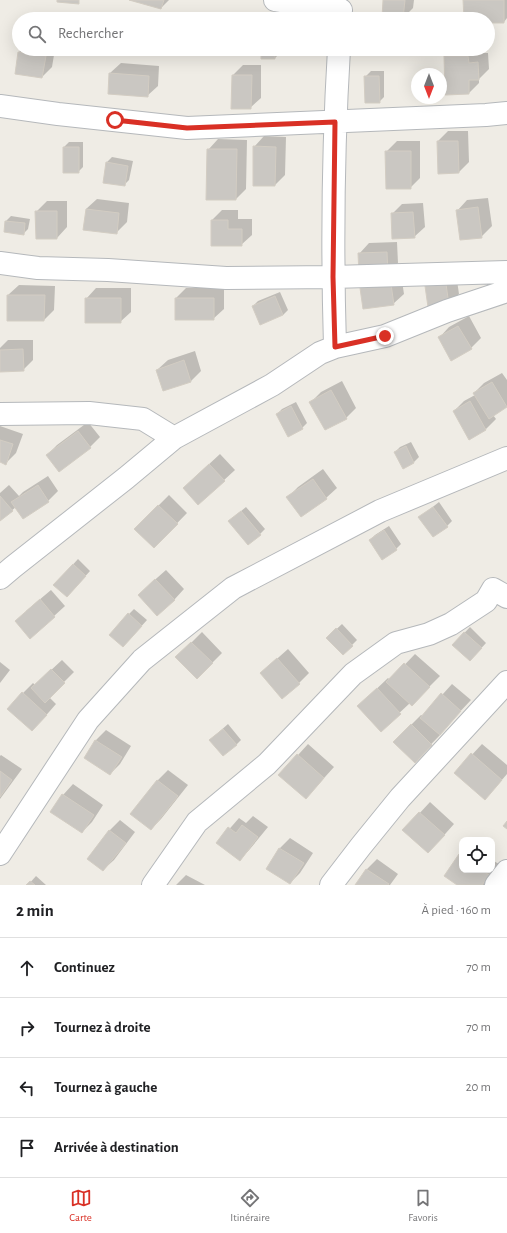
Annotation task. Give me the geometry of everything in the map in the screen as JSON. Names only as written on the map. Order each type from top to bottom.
[{"type":"street","points":[[275,0],[341,10]]},
{"type":"street","points":[[335,347],[333,277],[335,122],[339,56]]},
{"type":"street","points":[[0,106],[187,128],[486,115],[507,112]]},
{"type":"street","points":[[0,263],[38,268],[108,270],[226,278],[333,277],[507,272]]},
{"type":"street","points":[[0,578],[174,438],[272,384],[320,353],[335,347],[385,336],[447,311],[507,291]]},
{"type":"street","points":[[0,414],[89,413],[143,419],[174,438]]},
{"type":"street","points":[[0,854],[88,720],[142,660],[233,588],[380,511],[507,458]]},
{"type":"street","points":[[153,885],[197,822],[267,764],[354,674],[396,643],[429,634],[451,624],[486,601],[493,589],[507,597]]},
{"type":"street","points":[[331,885],[400,798],[507,682]]},
{"type":"street","points":[[496,885],[507,871]]},
{"type":"building","points":[[57,0],[79,0],[79,4],[57,2]]},
{"type":"building","points":[[129,0],[164,0],[161,9]]},
{"type":"building","points":[[383,0],[405,0],[404,12],[382,12]]},
{"type":"building","points":[[463,0],[504,0],[504,23],[495,23],[495,12],[464,12]]},
{"type":"building","points":[[17,56],[46,56],[42,78],[15,74]]},
{"type":"building","points":[[261,56],[275,56],[275,59],[261,59]]},
{"type":"building","points":[[444,56],[468,56],[469,63],[478,62],[479,80],[469,80],[469,94],[447,95],[447,68],[444,68]]},
{"type":"building","points":[[109,73],[149,76],[148,97],[108,94]]},
{"type":"building","points":[[232,75],[252,75],[251,109],[231,109]]},
{"type":"building","points":[[364,76],[379,76],[380,103],[365,103]]},
{"type":"building","points":[[437,141],[458,141],[459,173],[438,174]]},
{"type":"building","points":[[253,146],[276,147],[275,186],[253,186]]},
{"type":"building","points":[[63,147],[79,147],[79,173],[63,173]]},
{"type":"building","points":[[207,149],[237,149],[236,200],[206,200]]},
{"type":"building","points":[[385,151],[411,151],[411,189],[386,189]]},
{"type":"building","points":[[106,162],[128,166],[125,186],[103,183]]},
{"type":"building","points":[[478,207],[482,238],[460,240],[456,210]]},
{"type":"building","points":[[86,209],[119,213],[117,234],[83,230]]},
{"type":"building","points":[[35,211],[57,211],[57,239],[36,239]]},
{"type":"building","points":[[413,212],[415,238],[392,239],[391,213]]},
{"type":"building","points":[[211,220],[228,220],[228,229],[242,229],[242,246],[211,246]]},
{"type":"building","points":[[5,221],[25,223],[24,235],[4,232]]},
{"type":"building","points":[[387,252],[388,274],[359,275],[358,253]]},
{"type":"building","points":[[445,277],[449,305],[428,307],[424,279]]},
{"type":"building","points":[[391,284],[394,305],[363,309],[360,288]]},
{"type":"building","points":[[7,295],[45,295],[44,321],[7,321]]},
{"type":"building","points":[[275,296],[283,315],[260,325],[252,306]]},
{"type":"building","points":[[85,298],[121,298],[121,323],[85,323]]},
{"type":"building","points":[[175,298],[214,298],[214,320],[175,320]]},
{"type":"building","points":[[458,326],[472,349],[451,361],[438,337]]},
{"type":"building","points":[[23,349],[24,371],[0,372],[0,350]]},
{"type":"building","points":[[184,360],[191,382],[163,391],[156,370]]},
{"type":"building","points":[[492,382],[507,407],[489,419],[473,393]]},
{"type":"building","points":[[331,390],[347,419],[325,430],[309,402]]},
{"type":"building","points":[[470,401],[486,430],[469,440],[453,411]]},
{"type":"building","points":[[291,406],[303,429],[288,437],[276,414]]},
{"type":"building","points":[[78,431],[91,448],[59,472],[46,455]]},
{"type":"building","points":[[0,440],[13,444],[6,465],[0,462]]},
{"type":"building","points":[[406,446],[414,463],[403,469],[394,452]]},
{"type":"building","points":[[209,464],[225,481],[198,505],[183,488]]},
{"type":"building","points":[[313,479],[327,499],[301,517],[286,497]]},
{"type":"building","points":[[38,485],[49,502],[23,519],[11,502]]},
{"type":"building","points":[[0,496],[13,511],[0,521]]},
{"type":"building","points":[[158,505],[178,524],[154,548],[134,529]]},
{"type":"building","points":[[433,507],[448,527],[433,537],[418,517]]},
{"type":"building","points":[[241,511],[261,535],[248,545],[228,521]]},
{"type":"building","points":[[384,530],[397,550],[382,560],[369,540]]},
{"type":"building","points":[[73,564],[86,576],[67,597],[53,585]]},
{"type":"building","points":[[155,579],[175,600],[157,616],[138,595]]},
{"type":"building","points":[[40,599],[55,617],[30,639],[15,621]]},
{"type":"building","points":[[128,613],[142,626],[123,647],[109,635]]},
{"type":"building","points":[[336,628],[353,646],[343,655],[326,638]]},
{"type":"building","points":[[464,632],[482,648],[470,661],[452,645]]},
{"type":"building","points":[[191,642],[213,663],[197,679],[175,657]]},
{"type":"building","points":[[277,658],[300,684],[282,699],[260,673]]},
{"type":"building","points":[[404,663],[430,687],[412,706],[386,682]]},
{"type":"building","points":[[51,669],[65,683],[45,703],[31,688]]},
{"type":"building","points":[[377,688],[401,714],[381,732],[357,706]]},
{"type":"building","points":[[22,692],[47,715],[32,731],[7,709]]},
{"type":"building","points":[[441,693],[461,711],[440,735],[420,718]]},
{"type":"building","points":[[411,724],[432,745],[415,763],[393,742]]},
{"type":"building","points":[[223,729],[237,745],[223,756],[209,740]]},
{"type":"building","points":[[95,740],[122,757],[110,775],[84,758]]},
{"type":"building","points":[[471,753],[502,780],[485,800],[454,773]]},
{"type":"building","points":[[297,754],[324,778],[306,799],[278,775]]},
{"type":"building","points":[[0,771],[12,780],[0,797]]},
{"type":"building","points":[[157,780],[178,796],[151,830],[130,814]]},
{"type":"building","points":[[62,794],[94,815],[82,833],[50,812]]},
{"type":"building","points":[[419,812],[445,835],[428,853],[402,830]]},
{"type":"building","points":[[507,821],[507,829],[503,826]]},
{"type":"building","points":[[242,825],[258,837],[240,861],[216,843],[228,827],[236,833]]},
{"type":"building","points":[[109,830],[126,843],[103,871],[87,859]]},
{"type":"building","points":[[279,848],[304,863],[290,884],[266,869]]},
{"type":"building","points":[[459,854],[459,873],[486,873],[489,875],[482,885],[457,885],[444,876]]},
{"type":"building","points":[[366,869],[389,884],[355,885]]},
{"type":"building","points":[[30,881],[35,885],[26,885]]},
{"type":"route","points":[[115,120],[187,128],[335,122],[333,277],[335,347],[385,336]]}]
